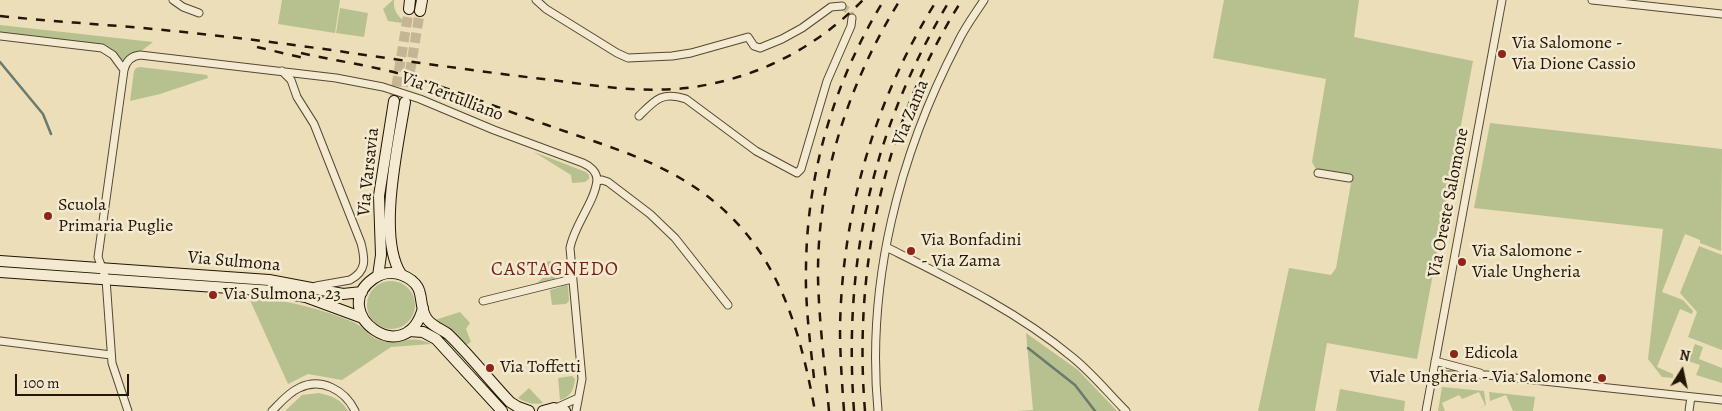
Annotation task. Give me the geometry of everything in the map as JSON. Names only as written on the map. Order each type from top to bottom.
[{"type":"street","points":[[173,0],[183,7],[199,13]]},
{"type":"street","points":[[420,11],[422,0]]},
{"type":"street","points":[[536,0],[617,53],[628,58],[691,53],[748,37],[754,46],[760,48],[802,28],[831,7],[842,6]]},
{"type":"street","name":"Via Zama","points":[[878,411],[875,353],[879,291],[886,246],[900,187],[923,117],[958,40],[984,0]]},
{"type":"street","name":"Via Oreste Salomone","points":[[1426,411],[1502,0]]},
{"type":"street","points":[[1592,0],[1722,14]]},
{"type":"street","points":[[639,116],[659,98],[672,96],[686,99],[756,151],[797,173],[802,169],[827,80],[851,26],[852,18]]},
{"type":"street","points":[[0,36],[99,47],[113,55],[124,70],[98,257],[106,279],[110,355],[128,411]]},
{"type":"street","name":"Via Tertulliano","points":[[124,70],[128,60],[140,55],[281,71],[365,83],[408,95],[588,165],[594,171],[597,181]]},
{"type":"street","points":[[281,71],[291,80],[298,99],[314,124],[361,243],[364,256],[363,268],[350,280],[311,287]]},
{"type":"street","name":"Via Varsavia","points":[[378,276],[381,256],[379,196],[394,101]]},
{"type":"street","name":"Via Varsavia","points":[[401,274],[392,250],[390,209],[393,175],[405,102]]},
{"type":"street","points":[[1318,172],[1349,178]]},
{"type":"street","points":[[576,411],[582,378],[570,256],[572,241],[597,181],[608,182],[657,221],[683,248],[728,305]]},
{"type":"street","points":[[886,246],[1003,308],[1038,330],[1084,367],[1126,411]]},
{"type":"street","name":"Via Sulmona","points":[[0,261],[269,280],[344,294],[362,292]]},
{"type":"street","name":"Via Sulmona","points":[[0,272],[289,294],[323,302],[362,318],[372,330],[382,335],[396,336],[409,331],[423,332],[436,339],[502,411]]},
{"type":"street","points":[[362,318],[360,306],[362,292],[369,282],[378,276],[389,273],[401,274],[415,284],[422,298],[424,314],[430,322],[448,334],[510,402],[529,411]]},
{"type":"street","points":[[483,301],[572,279]]},
{"type":"street","points":[[409,331],[417,323],[423,308]]},
{"type":"street","points":[[0,342],[110,355]]},
{"type":"street","points":[[1435,361],[1487,375]]},
{"type":"street","points":[[1432,375],[1487,375],[1722,400]]},
{"type":"street","points":[[272,411],[300,387],[312,384],[330,386],[346,397],[355,411]]},
{"type":"street","points":[[1689,411],[1691,397]]},
{"type":"street","points":[[543,411],[560,410],[578,398]]},
{"type":"green space","points":[[282,0],[340,0],[335,33],[278,24]]},
{"type":"green space","points":[[393,0],[397,14],[409,24],[388,21],[383,9]]},
{"type":"green space","points":[[1224,0],[1359,0],[1354,37],[1473,61],[1417,359],[1327,343],[1315,411],[1258,411],[1289,268],[1331,275],[1336,268],[1351,183],[1349,178],[1318,173],[1312,162],[1326,79],[1213,58]]},
{"type":"green space","points":[[340,8],[368,13],[364,37],[336,33]]},
{"type":"green space","points":[[0,25],[153,42],[140,52],[131,53],[121,61],[114,53],[103,46],[0,33]]},
{"type":"green space","points":[[140,67],[207,75],[208,78],[160,94],[130,101],[134,71]]},
{"type":"green space","points":[[1490,123],[1722,149],[1721,251],[1700,243],[1700,240],[1685,234],[1662,292],[1683,300],[1693,311],[1692,314],[1680,309],[1657,367],[1673,374],[1673,378],[1662,377],[1648,359],[1663,229],[1474,208]]},
{"type":"green space","points":[[534,152],[586,172],[589,175],[589,179],[585,182],[572,183],[571,175]]},
{"type":"green space","points":[[1699,246],[1722,255],[1722,350],[1688,337],[1697,312],[1680,293]]},
{"type":"green space","points":[[551,261],[552,264],[564,267],[565,272],[555,276],[555,279],[536,284],[545,275],[545,262]]},
{"type":"green space","points":[[391,281],[400,283],[408,288],[413,296],[415,305],[413,314],[408,322],[400,327],[391,329],[382,327],[374,322],[369,314],[367,305],[369,296],[374,288],[382,283]]},
{"type":"green space","points":[[561,284],[568,286],[569,301],[566,304],[552,305],[550,290],[561,287]]},
{"type":"green space","points":[[249,298],[306,306],[329,313],[355,323],[379,340],[393,342],[411,339],[431,344],[391,347],[342,380],[308,374],[288,384]]},
{"type":"green space","points":[[460,312],[470,323],[466,329],[471,342],[465,346],[451,331],[435,320]]},
{"type":"green space","points":[[1026,333],[1078,370],[1117,411],[1016,411],[1033,410]]},
{"type":"green space","points":[[1695,344],[1703,347],[1699,359],[1722,368],[1722,383],[1696,375],[1700,365],[1688,361]]},
{"type":"green space","points":[[572,376],[575,379],[573,389],[567,397],[560,400],[558,378]]},
{"type":"green space","points":[[1442,387],[1484,391],[1486,405],[1478,409],[1485,405],[1479,392],[1462,399],[1459,395],[1442,403],[1445,411],[1438,411]]},
{"type":"green space","points":[[529,388],[543,403],[530,403],[518,398]]},
{"type":"green space","points":[[1340,389],[1405,401],[1404,411],[1336,411]]},
{"type":"green space","points":[[1489,392],[1535,397],[1533,411],[1513,411],[1506,395],[1490,401]]},
{"type":"green space","points":[[319,393],[336,399],[348,411],[285,411],[302,395]]},
{"type":"waterway","points":[[0,62],[43,114],[51,134]]},
{"type":"waterway","points":[[1028,348],[1075,385],[1095,411]]},
{"type":"tunnel","points":[[842,6],[849,11],[852,18]]},
{"type":"tunnel","points":[[394,101],[409,9]]},
{"type":"tunnel","points":[[405,102],[420,11]]},
{"type":"railway","points":[[0,16],[227,37],[586,84],[652,90],[711,84],[759,70],[804,47],[825,33],[863,0]]},
{"type":"railway","points":[[814,378],[807,309],[806,267],[812,197],[818,163],[838,95],[866,31],[884,0]]},
{"type":"railway","points":[[829,411],[818,278],[819,241],[823,205],[839,133],[851,99],[865,65],[900,0]]},
{"type":"railway","points":[[844,411],[840,338],[842,285],[855,199],[866,157],[896,76],[915,37],[937,0]]},
{"type":"railway","points":[[854,411],[853,302],[859,249],[869,198],[882,147],[901,98],[923,49],[950,0]]},
{"type":"railway","points":[[865,411],[864,303],[870,250],[880,198],[894,146],[912,96],[935,47],[962,0]]},
{"type":"railway","points":[[257,47],[308,59]]},
{"type":"railway","points":[[301,53],[395,72],[461,93],[615,148],[664,169],[711,199],[737,223],[758,249],[775,278],[799,341],[815,411]]},
{"type":"place","name":"Via Salomone - Via Dione Cassio","points":[[1502,54]]},
{"type":"place","name":"Scuola Primaria Puglie","points":[[48,216]]},
{"type":"place","name":"Via Bonfadini - Via Zama","points":[[911,251]]},
{"type":"place","name":"Via Salomone - Viale Ungheria","points":[[1462,262]]},
{"type":"place","name":"Via Sulmona, 23","points":[[213,295]]},
{"type":"place","name":"Edicola","points":[[1454,354]]},
{"type":"place","name":"Via Toffetti","points":[[490,368]]},
{"type":"place","name":"Viale Ungheria - Via Salomone","points":[[1602,378]]},
{"type":"district","name":"CASTAGNEDO","points":[[555,270]]}]
